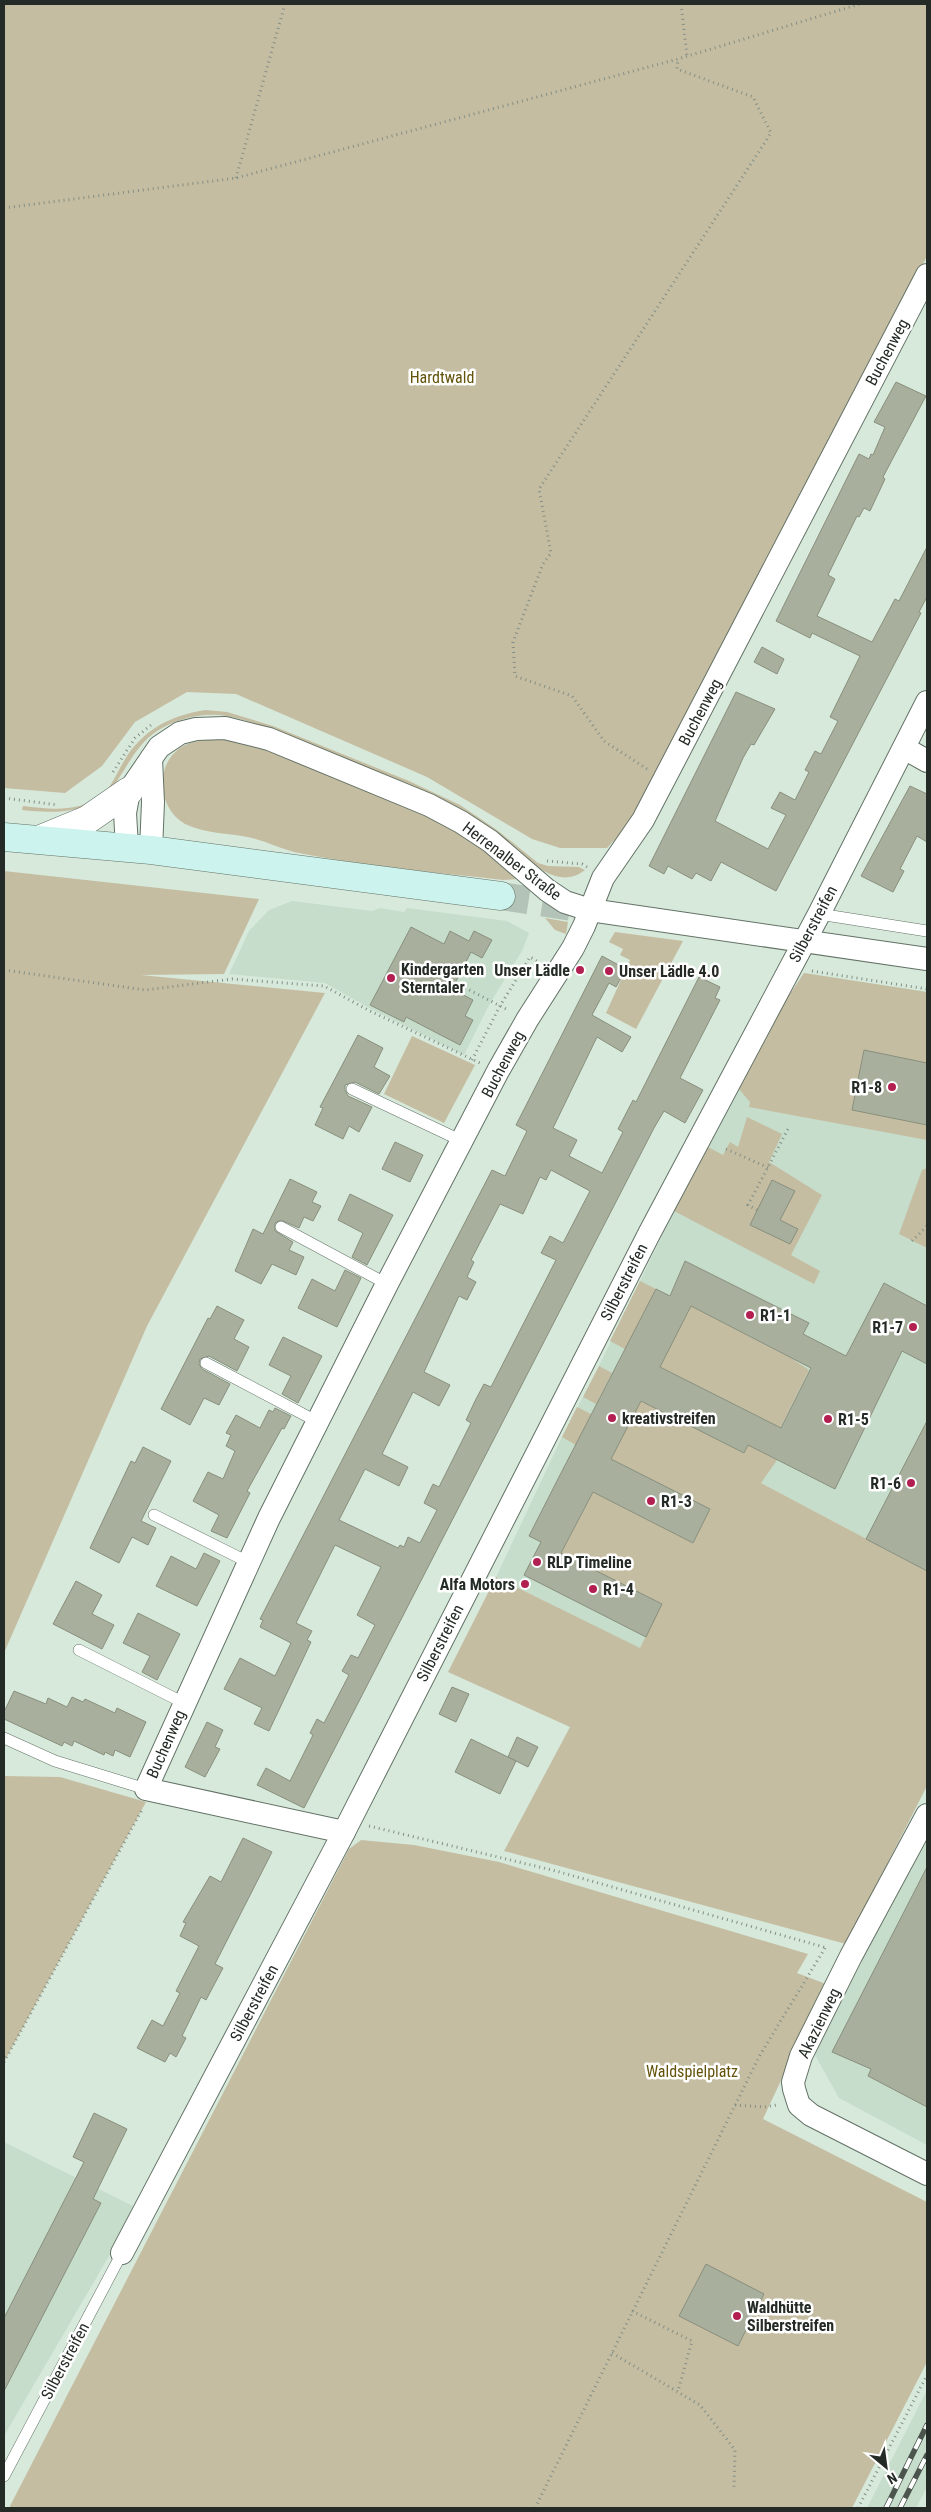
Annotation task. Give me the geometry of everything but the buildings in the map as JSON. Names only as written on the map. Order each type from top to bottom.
[{"type":"main road","points":[[4,837],[139,849],[501,896]]},
{"type":"street","name":"Buchenweg","points":[[146,1789],[248,1562],[387,1284],[527,1020],[558,973],[584,926],[603,878],[643,820],[927,275]]},
{"type":"street","name":"Silberstreifen","points":[[122,2254],[347,1825],[650,1232],[819,914],[927,702]]},
{"type":"street","name":"Herrenalber Straße","points":[[139,849],[125,813],[129,791],[159,747],[170,739],[196,729],[225,728],[269,739],[429,805],[461,822],[490,841],[547,890],[565,902],[590,910],[927,959]]},
{"type":"street","points":[[904,748],[927,761]]},
{"type":"street","points":[[139,849],[153,802],[151,759]]},
{"type":"street","points":[[42,840],[87,820],[129,791]]},
{"type":"street","points":[[146,1789],[347,1825]]},
{"type":"street","name":"Akazienweg","points":[[798,2101],[793,2082],[802,2056],[851,1956],[927,1815]]},
{"type":"street","points":[[798,2101],[799,2105],[811,2114],[927,2174]]},
{"type":"lane","points":[[819,914],[927,931]]},
{"type":"lane","points":[[352,1089],[462,1141]]},
{"type":"lane","points":[[281,1227],[387,1284]]},
{"type":"lane","points":[[206,1363],[318,1422]]},
{"type":"lane","points":[[154,1515],[248,1562]]},
{"type":"lane","points":[[79,1650],[184,1703]]},
{"type":"lane","name":"Buchenweg","points":[[4,1738],[55,1761],[146,1789]]},
{"type":"lane","name":"Silberstreifen","points":[[4,2476],[122,2254]]},
{"type":"path","points":[[236,178],[284,4]]},
{"type":"path","points":[[681,4],[686,56]]},
{"type":"path","points":[[4,208],[236,178],[686,56],[860,4]]},
{"type":"path","points":[[650,771],[604,741],[572,696],[514,676],[513,642],[543,564],[551,553],[539,489],[772,133],[753,97],[677,69],[678,58]]},
{"type":"path","points":[[472,1060],[500,1006],[530,957],[558,973]]},
{"type":"path","points":[[789,968],[927,989]]},
{"type":"path","points":[[4,970],[145,990],[232,979],[324,986],[370,1011],[458,1053]]},
{"type":"path","points":[[456,982],[527,1020]]},
{"type":"path","points":[[757,1210],[748,1205],[790,1127]]},
{"type":"path","points":[[726,1149],[769,1168]]},
{"type":"path","points":[[912,1241],[927,1226]]},
{"type":"path","points":[[4,2062],[146,1802],[146,1789]]},
{"type":"path","points":[[347,1825],[372,1827],[556,1871],[851,1956]]},
{"type":"path","points":[[535,2508],[760,2055],[825,1948]]},
{"type":"path","points":[[735,2105],[764,2107],[798,2101]]},
{"type":"path","points":[[632,2311],[692,2341],[678,2392]]},
{"type":"path","points":[[612,2353],[700,2405],[735,2450],[734,2487]]},
{"type":"path","points":[[858,2508],[927,2376]]},
{"type":"shaded area","name":"Kindergarten Sterntaler","points":[[292,901],[372,911],[380,908],[404,912],[407,908],[507,921],[529,933],[522,951],[489,1005],[464,1055],[371,1009],[325,983],[229,974],[249,931],[269,910]]},
{"type":"shaded area","points":[[804,973],[927,992],[927,1571],[761,1483],[658,1658],[496,1577],[562,1437],[599,1366],[674,1211],[738,1088]]},
{"type":"shaded area","points":[[927,1830],[927,2145],[839,2098],[815,2055]]},
{"type":"shaded area","points":[[4,2142],[137,2208],[4,2436]]},
{"type":"shaded area","points":[[927,2390],[927,2487],[916,2508],[867,2508]]},
{"type":"green space","name":"Hardtwald","points":[[4,4],[927,4],[927,256],[637,816],[607,848],[560,848],[532,839],[427,777],[236,694],[187,692],[135,722],[102,766],[65,793],[4,788]]},
{"type":"green space","points":[[206,710],[227,712],[273,726],[409,781],[460,805],[497,830],[538,863],[548,866],[579,867],[585,870],[570,877],[555,876],[272,730],[241,719],[217,715],[190,718],[173,723],[157,731],[140,747],[110,790],[100,799],[89,805],[77,809],[50,812],[22,810],[23,806],[63,809],[92,801],[101,796],[108,788],[131,750],[149,733],[169,720]]},
{"type":"green space","points":[[225,738],[253,742],[436,818],[475,842],[517,879],[503,880],[426,872],[324,858],[293,852],[252,838],[210,832],[185,824],[169,808],[165,798],[163,776],[166,765],[172,756],[185,745],[202,740]]},
{"type":"green space","points":[[4,871],[259,899],[224,974],[141,975],[325,993],[147,1326],[4,1653]]},
{"type":"green space","points":[[545,918],[568,922],[566,934],[555,930]]},
{"type":"green space","points":[[615,932],[683,941],[636,1029],[606,1013],[630,960],[620,955],[623,949],[609,942]]},
{"type":"green space","points":[[804,973],[927,992],[927,1063],[864,1050],[852,1110],[927,1125],[927,1140],[749,1107],[750,1102],[738,1088],[779,1010]]},
{"type":"green space","points":[[412,1036],[475,1065],[444,1123],[384,1094]]},
{"type":"green space","points":[[747,1117],[782,1134],[769,1162],[822,1195],[791,1255],[820,1271],[814,1284],[674,1211],[708,1147],[723,1155],[730,1142],[738,1147]]},
{"type":"green space","points":[[927,1168],[927,1248],[899,1234],[922,1170]]},
{"type":"green space","points":[[640,1281],[656,1289],[625,1349],[610,1341]]},
{"type":"green space","points":[[691,1306],[791,1358],[809,1370],[767,1455],[777,1460],[761,1483],[927,1571],[927,1786],[846,1944],[504,1851],[570,1727],[448,1672],[496,1577],[640,1648],[662,1604],[561,1553],[593,1492],[693,1543],[710,1509],[611,1459],[641,1401],[744,1453],[761,1418],[660,1367]]},
{"type":"green space","points":[[599,1366],[612,1373],[596,1404],[583,1397]]},
{"type":"green space","points":[[577,1407],[591,1414],[576,1445],[562,1437]]},
{"type":"green space","points":[[4,1776],[60,1777],[146,1802],[4,2062]]},
{"type":"green space","name":"Waldspielplatz","points":[[361,1840],[414,1845],[499,1862],[808,1954],[797,1973],[826,1984],[763,2119],[927,2202],[927,2362],[852,2508],[11,2508],[10,2506],[349,1849]]},
{"type":"tunnel","points":[[501,896],[585,909]]},
{"type":"railway","points":[[886,2508],[927,2425]]},
{"type":"railway","points":[[900,2508],[927,2455]]},
{"type":"place","name":"Unser Lädle","points":[[580,970]]},
{"type":"place","name":"Unser Lädle 4.0","points":[[609,971]]},
{"type":"place","name":"Kindergarten Sterntaler","points":[[391,978]]},
{"type":"place","name":"R1-8","points":[[892,1087]]},
{"type":"place","name":"R1-1","points":[[750,1315]]},
{"type":"place","name":"R1-7","points":[[913,1327]]},
{"type":"place","name":"kreativstreifen","points":[[612,1418]]},
{"type":"place","name":"R1-5","points":[[828,1419]]},
{"type":"place","name":"R1-6","points":[[911,1483]]},
{"type":"place","name":"R1-3","points":[[651,1501]]},
{"type":"place","name":"RLP Timeline","points":[[537,1562]]},
{"type":"place","name":"Alfa Motors","points":[[525,1584]]},
{"type":"place","name":"R1-4","points":[[593,1589]]},
{"type":"place","name":"Waldhütte Silberstreifen","points":[[737,2316]]}]
